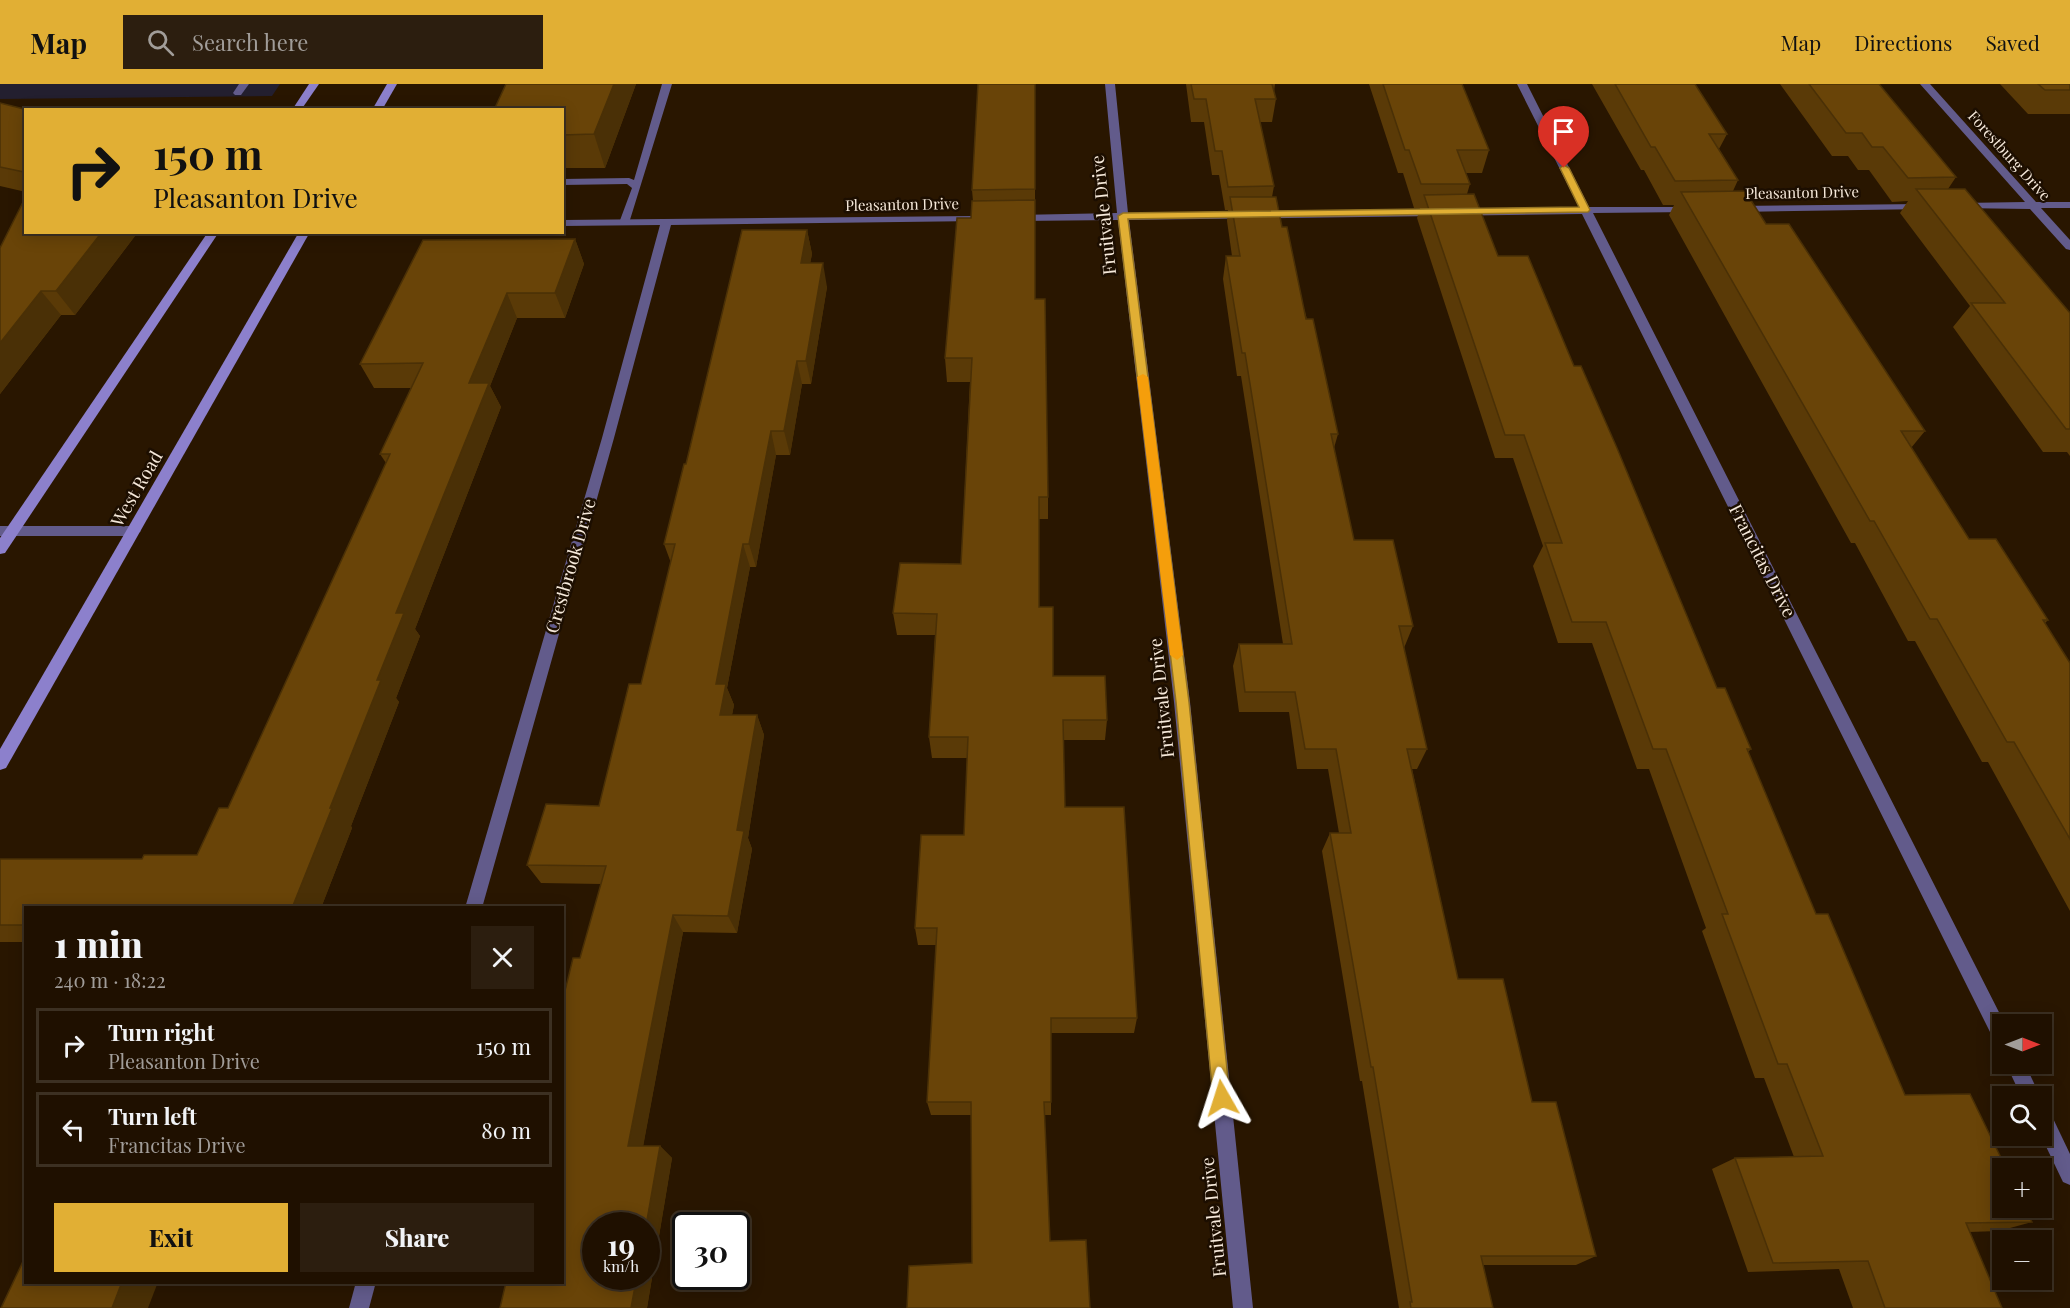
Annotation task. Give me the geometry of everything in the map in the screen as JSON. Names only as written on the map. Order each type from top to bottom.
[{"type":"main road","points":[[297,108],[314,84]]},
{"type":"main road","points":[[378,108],[392,84]]},
{"type":"main road","points":[[0,549],[6,530],[213,234]]},
{"type":"main road","name":"West Road","points":[[0,764],[304,234]]},
{"type":"street","points":[[624,223],[667,84]]},
{"type":"street","name":"Fruitvale Drive","points":[[1110,84],[1123,216],[1182,702],[1243,1308]]},
{"type":"street","name":"Francitas Drive","points":[[1522,84],[1992,1018]]},
{"type":"street","name":"Forestburg Drive","points":[[1925,84],[2070,248]]},
{"type":"street","points":[[564,182],[629,181],[637,187]]},
{"type":"street","name":"Pleasanton Drive","points":[[1726,209],[2070,206]]},
{"type":"street","points":[[1006,218],[1703,209]]},
{"type":"street","name":"Pleasanton Drive","points":[[564,223],[982,219]]},
{"type":"street","name":"Crestbrook Drive","points":[[474,906],[608,438],[666,223]]},
{"type":"street","points":[[6,530],[134,531]]},
{"type":"street","points":[[2052,1138],[2070,1175]]},
{"type":"street","points":[[359,1308],[365,1284]]},
{"type":"shaded area","points":[[0,84],[280,84],[272,96],[0,99]]},
{"type":"building","points":[[506,84],[614,84],[594,134],[564,135],[564,108],[495,108]]},
{"type":"building","points":[[978,84],[1035,84],[1035,189],[972,190]]},
{"type":"building","points":[[1191,84],[1272,84],[1276,99],[1255,99],[1274,186],[1228,187],[1222,151],[1215,151],[1206,99],[1194,99]]},
{"type":"building","points":[[1383,84],[1462,84],[1489,150],[1457,150],[1470,184],[1421,184],[1409,150],[1405,150]]},
{"type":"building","points":[[1615,84],[1695,84],[1727,134],[1709,134],[1738,180],[1675,181],[1655,147],[1651,147]]},
{"type":"building","points":[[1809,84],[1879,84],[1956,177],[1908,178],[1883,147],[1872,147],[1862,133],[1846,133]]},
{"type":"building","points":[[2038,84],[2070,84],[2070,90],[2045,90]]},
{"type":"building","points":[[0,103],[24,109],[24,172],[0,167]]},
{"type":"building","points":[[1916,189],[1965,189],[2070,313],[2070,429],[2066,429],[1971,303],[2005,303]]},
{"type":"building","points":[[1745,191],[1766,224],[1789,224],[1925,431],[1901,431],[1969,539],[1996,539],[2048,620],[2043,620],[2070,663],[2070,839],[2014,742],[2007,742],[1937,619],[1930,619],[1874,521],[1870,521],[1681,192]]},
{"type":"building","points":[[1474,194],[1498,256],[1528,256],[1574,366],[1581,366],[1617,448],[1717,688],[1725,688],[1751,749],[1747,749],[1816,914],[1828,914],[1905,1095],[1970,1094],[1992,1139],[1992,1146],[1995,1146],[2001,1158],[1992,1158],[1992,1218],[2030,1218],[2032,1222],[1966,1223],[1992,1284],[1992,1290],[1994,1290],[2002,1308],[1885,1308],[1868,1261],[1773,1263],[1735,1158],[1823,1156],[1787,1064],[1778,1064],[1722,914],[1728,914],[1666,749],[1653,749],[1606,622],[1572,622],[1545,543],[1562,543],[1524,435],[1505,435],[1424,195]]},
{"type":"building","points":[[1230,197],[1276,197],[1282,227],[1287,227],[1306,319],[1313,319],[1338,434],[1331,434],[1354,540],[1393,540],[1413,626],[1399,626],[1427,749],[1407,749],[1458,979],[1503,979],[1532,1102],[1556,1102],[1596,1256],[1481,1256],[1493,1308],[1411,1308],[1410,1302],[1412,1302],[1373,1067],[1371,1067],[1330,833],[1351,833],[1336,749],[1305,749],[1295,692],[1245,692],[1239,644],[1292,644],[1245,353],[1242,353],[1226,256],[1240,256]]},
{"type":"building","points":[[24,200],[24,234],[100,234],[56,291],[41,291],[0,343],[0,248]]},
{"type":"building","points":[[1035,200],[1035,299],[1045,299],[1048,497],[1039,497],[1039,607],[1053,607],[1053,676],[1105,676],[1107,720],[1063,720],[1065,807],[1124,807],[1137,1018],[1051,1018],[1051,1102],[1044,1102],[1050,1241],[1086,1240],[1090,1308],[907,1308],[909,1266],[972,1263],[971,1102],[927,1102],[937,928],[915,928],[921,835],[964,835],[968,737],[929,737],[937,614],[893,613],[900,563],[961,564],[972,358],[945,358],[957,218],[971,218],[972,201]]},
{"type":"building","points":[[742,230],[807,230],[801,263],[823,263],[806,361],[797,361],[784,431],[771,431],[749,544],[743,544],[716,684],[726,684],[720,715],[757,715],[737,830],[744,831],[728,916],[673,915],[628,1146],[660,1146],[648,1212],[582,1212],[582,1290],[634,1290],[631,1308],[500,1308],[506,1284],[564,1284],[564,995],[573,958],[580,958],[606,866],[527,865],[546,804],[599,806],[629,684],[641,684],[675,544],[664,544],[684,464],[686,464]]},
{"type":"building","points":[[575,239],[555,293],[507,293],[469,383],[489,383],[396,613],[404,613],[377,680],[381,680],[293,906],[24,906],[24,925],[0,925],[0,859],[142,859],[144,855],[197,855],[219,808],[228,808],[390,454],[380,454],[423,363],[360,364],[423,240]]},
{"type":"building","points":[[24,1259],[24,1284],[121,1284],[112,1308],[1,1308]]},
{"type":"slow traffic","points":[[1143,377],[1177,655]]},
{"type":"route","points":[[1222,1098],[1182,702],[1123,216],[1585,210],[1564,168]]}]
